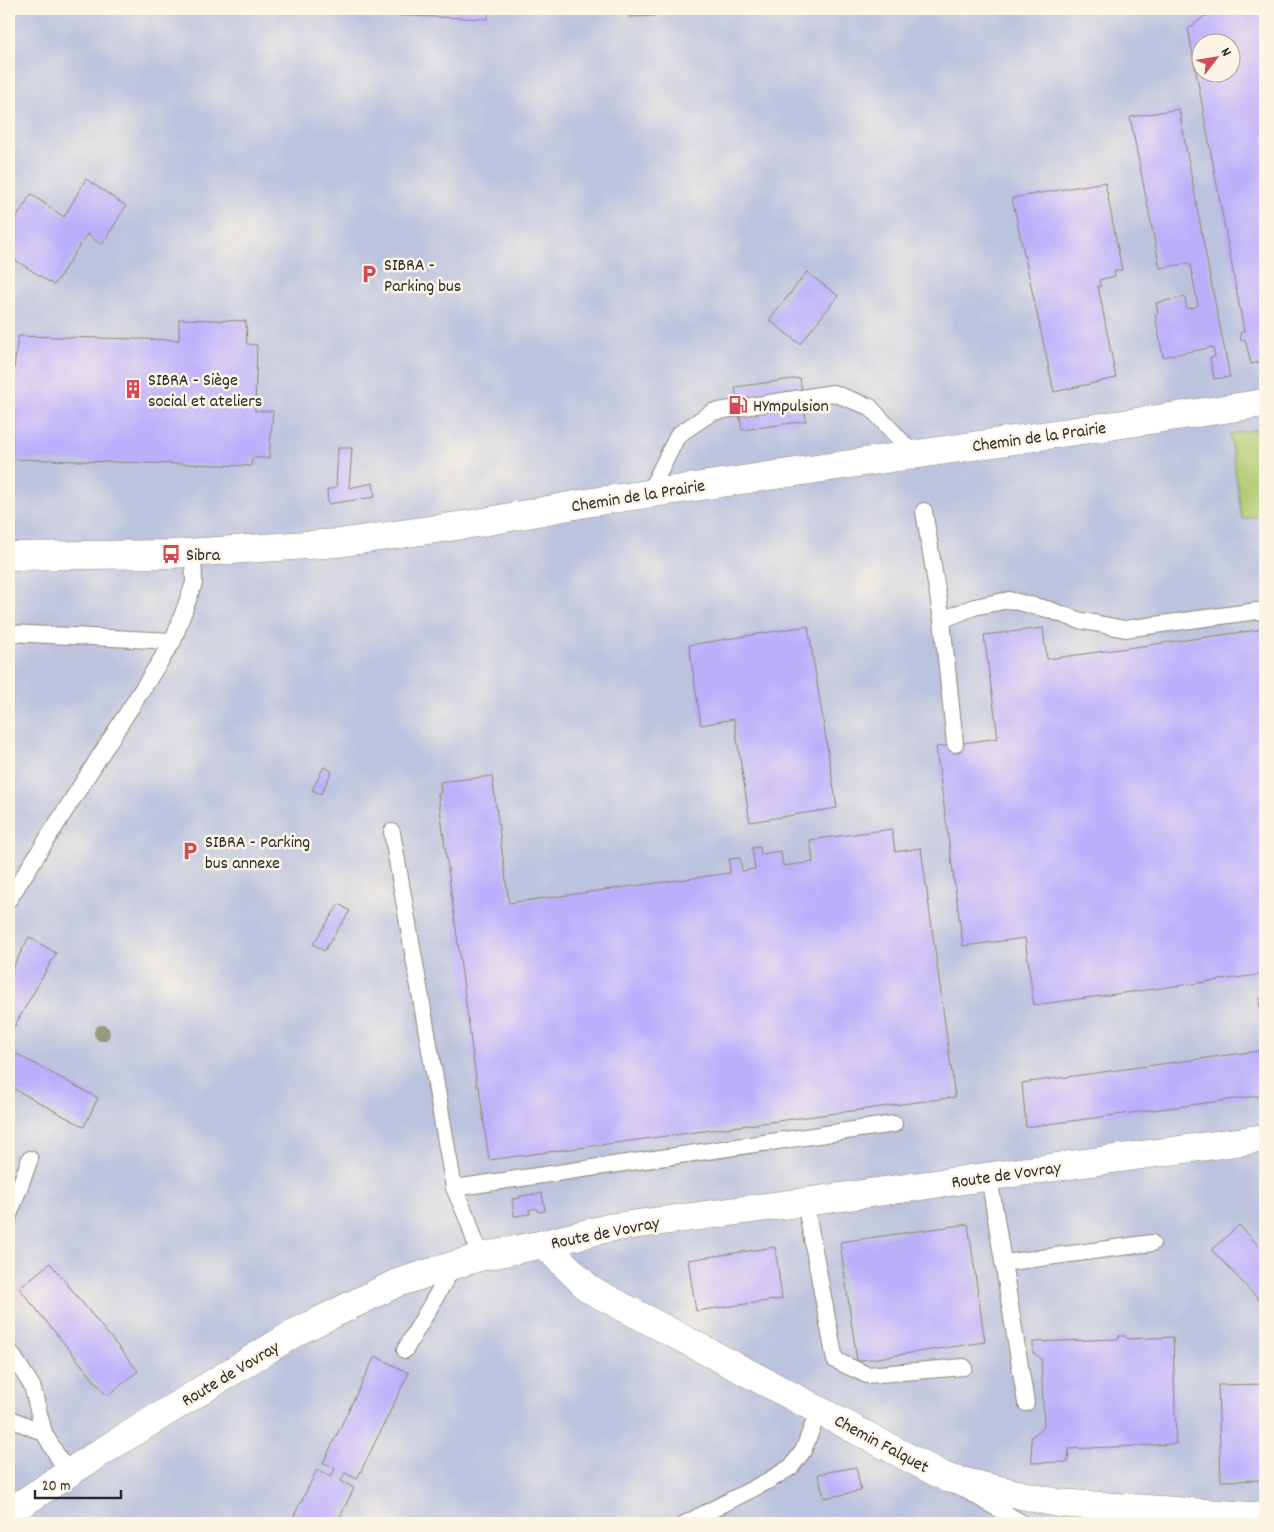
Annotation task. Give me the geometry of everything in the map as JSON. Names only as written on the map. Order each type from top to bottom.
[{"type":"street","name":"Chemin de la Prairie","points":[[9,556],[193,553],[338,543],[478,523],[566,506],[1265,402]]},
{"type":"street","name":"Route de Vovray","points":[[9,1512],[106,1448],[296,1332],[397,1283],[480,1257],[608,1228],[1265,1138]]},
{"type":"street","name":"Chemin Falquet","points":[[544,1244],[589,1289],[947,1478],[1057,1503],[1265,1517]]},
{"type":"lane","points":[[649,494],[678,435],[712,412],[824,395],[833,394],[870,407],[914,454]]},
{"type":"lane","points":[[924,511],[942,620],[955,744]]},
{"type":"lane","points":[[9,900],[173,641],[194,583],[193,553]]},
{"type":"lane","points":[[942,620],[974,607],[1009,600],[1047,609],[1078,620],[1125,629],[1265,610]]},
{"type":"lane","points":[[9,633],[173,641]]},
{"type":"lane","points":[[392,832],[454,1188],[468,1220],[480,1257]]},
{"type":"lane","points":[[454,1188],[894,1124]]},
{"type":"lane","points":[[9,1215],[30,1159]]},
{"type":"lane","points":[[989,1176],[1026,1403]]},
{"type":"lane","points":[[805,1202],[835,1360],[868,1376],[964,1367]]},
{"type":"lane","points":[[1004,1263],[1152,1244]]},
{"type":"lane","points":[[405,1350],[454,1265]]},
{"type":"lane","points":[[9,1350],[32,1386],[44,1433],[68,1474]]},
{"type":"lane","points":[[686,1523],[768,1481],[791,1467],[803,1451],[819,1410]]},
{"type":"lane","points":[[9,1418],[44,1433]]},
{"type":"lane","points":[[947,1478],[1022,1523]]},
{"type":"shaded area","points":[[9,9],[1265,9],[1265,1523],[9,1523]]},
{"type":"green space","points":[[1265,428],[1265,515],[1242,519],[1230,434]]},
{"type":"building","points":[[382,9],[488,9],[488,19],[383,15]]},
{"type":"building","points":[[628,9],[654,9],[654,16],[629,17]]},
{"type":"building","points":[[1214,9],[1265,9],[1265,361],[1251,364],[1245,339],[1241,341],[1240,333],[1244,331],[1198,82],[1242,82],[1242,32],[1192,32],[1192,51],[1188,29]]},
{"type":"building","points":[[1179,109],[1230,377],[1214,379],[1210,358],[1215,357],[1213,347],[1163,357],[1155,315],[1158,314],[1156,303],[1185,297],[1187,309],[1198,306],[1190,263],[1160,268],[1130,117]]},
{"type":"building","points":[[86,179],[126,206],[102,245],[87,234],[54,285],[9,256],[9,230],[31,194],[64,217]]},
{"type":"building","points":[[1105,182],[1122,270],[1114,271],[1115,276],[1099,280],[1101,286],[1098,286],[1116,378],[1054,392],[1012,198]]},
{"type":"building","points":[[807,272],[838,296],[800,344],[769,320]]},
{"type":"building","name":"SIBRA - Siège social et ateliers","points":[[179,319],[246,321],[247,344],[257,345],[255,411],[273,411],[269,458],[252,458],[251,466],[12,459],[13,394],[9,384],[9,368],[14,369],[18,336],[179,340]]},
{"type":"building","points":[[800,378],[806,421],[742,430],[735,387]]},
{"type":"building","points":[[338,448],[352,448],[349,488],[373,483],[375,497],[328,504],[327,490],[336,487]]},
{"type":"building","points":[[808,626],[837,808],[750,822],[734,719],[701,725],[689,645]]},
{"type":"building","points":[[1043,628],[1047,659],[1265,629],[1265,974],[1034,1005],[1025,938],[963,946],[936,747],[998,738],[984,635]]},
{"type":"building","points":[[324,767],[332,771],[321,794],[312,790]]},
{"type":"building","points":[[492,776],[509,903],[730,873],[729,859],[740,858],[742,871],[755,869],[752,848],[760,847],[761,854],[781,851],[783,866],[813,862],[810,840],[892,829],[895,852],[921,848],[955,1097],[489,1160],[479,1087],[477,1086],[438,794],[441,793],[440,782]]},
{"type":"building","points":[[339,904],[350,911],[324,951],[313,944]]},
{"type":"building","points":[[29,937],[56,953],[9,1036],[9,975]]},
{"type":"building","points":[[1265,998],[1265,1036],[1264,1036],[1259,999]]},
{"type":"building","points":[[9,1050],[98,1098],[84,1127],[9,1086]]},
{"type":"building","points":[[1265,1050],[1265,1095],[1026,1127],[1022,1083]]},
{"type":"building","points":[[542,1193],[545,1211],[538,1212],[537,1208],[529,1210],[530,1214],[514,1216],[512,1199]]},
{"type":"building","points":[[968,1224],[985,1342],[857,1361],[840,1242]]},
{"type":"building","points":[[1239,1225],[1265,1251],[1265,1306],[1212,1250]]},
{"type":"building","points":[[775,1247],[782,1299],[696,1311],[688,1260]]},
{"type":"building","points":[[50,1263],[138,1371],[107,1396],[19,1288]]},
{"type":"building","points":[[1119,1336],[1125,1336],[1128,1339],[1173,1337],[1176,1444],[1069,1449],[1068,1462],[1032,1463],[1031,1437],[1044,1427],[1041,1358],[1033,1353],[1033,1342],[1118,1339]]},
{"type":"building","points":[[375,1356],[409,1373],[357,1479],[345,1473],[341,1481],[354,1488],[337,1523],[310,1523],[294,1516],[317,1470],[331,1477],[335,1468],[323,1463]]},
{"type":"building","points":[[1265,1384],[1265,1480],[1221,1481],[1218,1385]]},
{"type":"building","points":[[856,1467],[861,1491],[824,1498],[818,1474]]},
{"type":"place","name":"SIBRA - Parking bus","points":[[369,274]]},
{"type":"place","name":"SIBRA - Siège social et ateliers","points":[[133,389]]},
{"type":"place","name":"HYmpulsion","points":[[738,405]]},
{"type":"place","name":"Sibra","points":[[171,554]]},
{"type":"place","name":"SIBRA - Parking bus annexe","points":[[190,851]]}]
